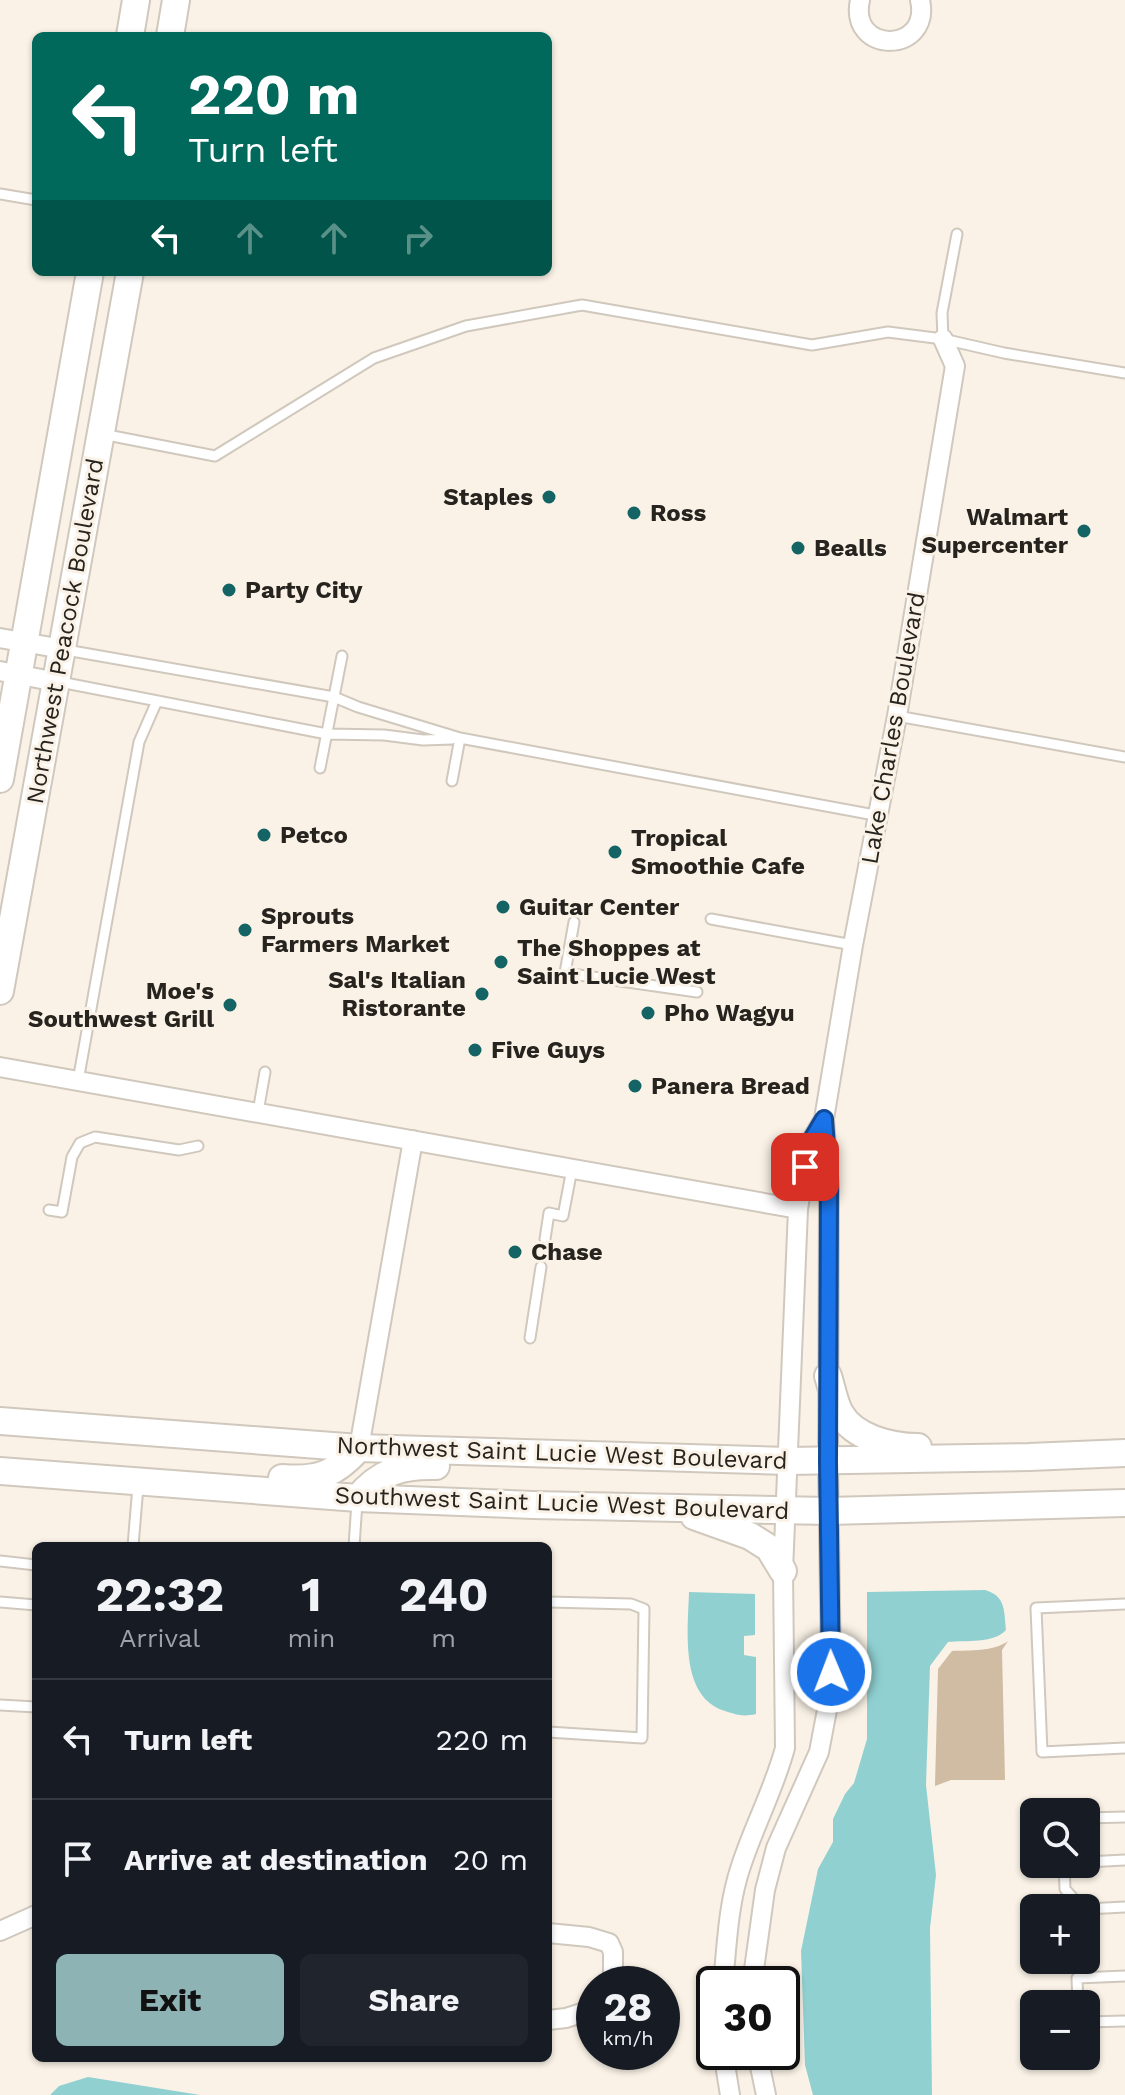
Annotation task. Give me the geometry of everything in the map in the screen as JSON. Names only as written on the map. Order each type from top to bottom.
[{"type":"main road","points":[[131,32],[136,0]]},
{"type":"main road","points":[[171,32],[176,0]]},
{"type":"main road","name":"Northwest Peacock Boulevard","points":[[0,779],[12,640],[89,276]]},
{"type":"main road","name":"Northwest Peacock Boulevard","points":[[0,991],[129,276]]},
{"type":"main road","points":[[828,1376],[836,1404],[847,1423],[883,1442],[907,1447],[1012,1446],[1061,1456]]},
{"type":"main road","name":"Northwest Saint Lucie West Boulevard","points":[[0,1421],[359,1448],[788,1461],[1125,1453]]},
{"type":"main road","points":[[30,1475],[65,1464],[314,1478],[342,1467],[359,1448]]},
{"type":"main road","points":[[358,1498],[380,1476],[400,1467],[667,1472],[692,1458]]},
{"type":"main road","name":"Southwest Saint Lucie West Boulevard","points":[[0,1471],[358,1498],[677,1508],[829,1511],[1125,1503]]},
{"type":"main road","points":[[677,1508],[750,1536],[769,1548],[783,1571]]},
{"type":"street","points":[[860,0],[858,13],[863,28],[871,36],[886,42],[907,37],[916,28],[921,15],[920,0]]},
{"type":"street","name":"Lake Charles Boulevard","points":[[824,1119],[853,945],[880,816],[955,366],[943,339]]},
{"type":"street","points":[[12,640],[63,649]]},
{"type":"street","points":[[9,673],[57,682]]},
{"type":"street","points":[[0,1067],[798,1209]]},
{"type":"street","points":[[725,1966],[730,1913],[740,1869],[778,1774],[785,1748],[783,1571],[798,1209],[808,1146],[824,1119]]},
{"type":"street","points":[[754,1966],[765,1890],[776,1848],[819,1752],[831,1672],[829,1188],[824,1119]]},
{"type":"street","points":[[359,1448],[413,1140]]},
{"type":"street","points":[[0,1931],[32,1917]]},
{"type":"street","points":[[552,1933],[589,1937],[609,1943],[613,1966]]},
{"type":"street","points":[[552,2020],[576,2015]]},
{"type":"street","points":[[726,2070],[730,2095]]},
{"type":"street","points":[[761,2070],[766,2095]]},
{"type":"lane","points":[[0,194],[32,199]]},
{"type":"lane","points":[[943,339],[942,313],[957,234]]},
{"type":"lane","points":[[101,434],[215,456],[374,358],[466,326],[582,305],[812,345],[888,332],[943,339],[1004,353],[1125,373]]},
{"type":"lane","points":[[63,649],[334,697],[460,738],[880,816]]},
{"type":"lane","points":[[320,768],[342,656]]},
{"type":"lane","points":[[57,682],[327,734],[384,735],[423,740],[460,738]]},
{"type":"lane","points":[[78,1081],[139,742],[154,701]]},
{"type":"lane","points":[[897,716],[1125,757]]},
{"type":"lane","points":[[452,781],[460,738]]},
{"type":"lane","points":[[711,919],[853,945]]},
{"type":"lane","points":[[574,922],[565,973],[697,992]]},
{"type":"lane","points":[[258,1112],[265,1072]]},
{"type":"lane","points":[[49,1210],[62,1212],[72,1157],[80,1143],[95,1137],[179,1150],[198,1146]]},
{"type":"lane","points":[[545,1239],[549,1213],[563,1216],[572,1169]]},
{"type":"lane","points":[[530,1338],[541,1267]]},
{"type":"lane","points":[[133,1542],[138,1482]]},
{"type":"lane","points":[[354,1542],[358,1498]]},
{"type":"lane","points":[[0,1561],[32,1565]]},
{"type":"lane","points":[[0,1602],[32,1605]]},
{"type":"lane","points":[[552,1602],[631,1604],[644,1609],[642,1738],[552,1732]]},
{"type":"lane","points":[[1125,1604],[1036,1608],[1042,1752],[1125,1748]]},
{"type":"lane","points":[[0,1705],[32,1707]]},
{"type":"lane","points":[[1100,1818],[1125,1817]]},
{"type":"lane","points":[[1100,1861],[1125,1860]]},
{"type":"lane","points":[[1100,1908],[1125,1907]]},
{"type":"lane","points":[[1077,1990],[1077,1978],[1125,1976]]},
{"type":"lane","points":[[1100,2022],[1125,2021]]},
{"type":"shaded area","points":[[1008,1641],[1002,1650],[1005,1780],[951,1780],[935,1786],[938,1669],[952,1651],[988,1649]]},
{"type":"water","points":[[985,1590],[1000,1600],[1006,1630],[994,1638],[948,1642],[930,1666],[926,1785],[936,1875],[930,1928],[932,2095],[813,2095],[805,2065],[801,1951],[818,1869],[833,1842],[833,1819],[854,1783],[867,1739],[867,1592]]},
{"type":"water","points":[[689,1592],[755,1594],[755,1635],[744,1636],[744,1655],[756,1657],[756,1714],[740,1715],[725,1711],[710,1703],[700,1692],[689,1660]]},
{"type":"water","points":[[88,2077],[200,2095],[50,2095],[59,2086]]},
{"type":"place","name":"Staples","points":[[549,497]]},
{"type":"place","name":"Ross","points":[[634,513]]},
{"type":"place","name":"Walmart Supercenter","points":[[1084,531]]},
{"type":"place","name":"Bealls","points":[[798,548]]},
{"type":"place","name":"Party City","points":[[229,590]]},
{"type":"place","name":"Petco","points":[[264,835]]},
{"type":"place","name":"Tropical Smoothie Cafe","points":[[615,852]]},
{"type":"place","name":"Guitar Center","points":[[503,907]]},
{"type":"place","name":"Sprouts Farmers Market","points":[[245,930]]},
{"type":"place","name":"The Shoppes at Saint Lucie West","points":[[501,962]]},
{"type":"place","name":"Sal's Italian Ristorante","points":[[482,994]]},
{"type":"place","name":"Moe's Southwest Grill","points":[[230,1005]]},
{"type":"place","name":"Pho Wagyu","points":[[648,1013]]},
{"type":"place","name":"Five Guys","points":[[475,1050]]},
{"type":"place","name":"Panera Bread","points":[[635,1086]]},
{"type":"place","name":"Chase","points":[[515,1252]]},
{"type":"route","points":[[805,1167],[808,1146],[824,1119],[829,1188],[831,1672]]}]
